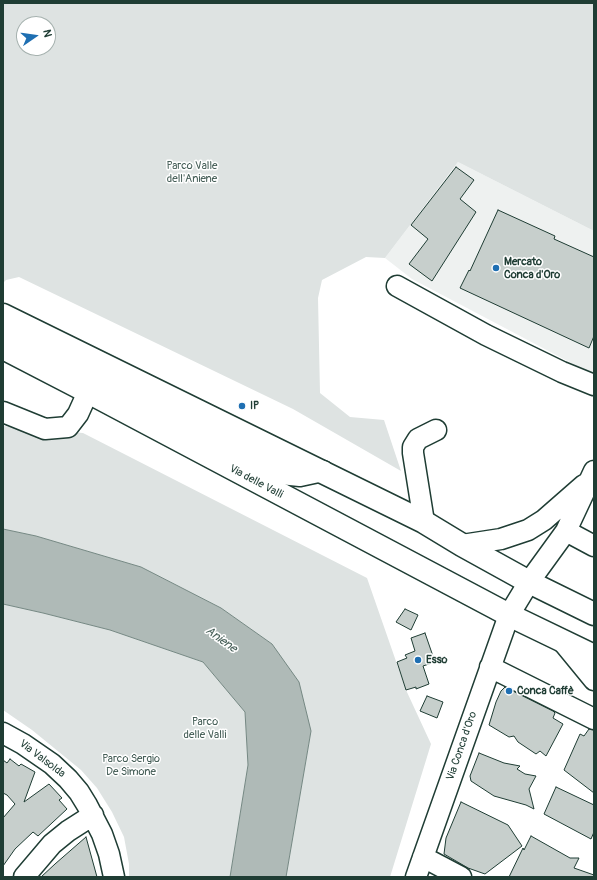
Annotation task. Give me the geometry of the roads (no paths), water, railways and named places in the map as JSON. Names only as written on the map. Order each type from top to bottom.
[{"type":"main road","points":[[3,315],[323,471],[424,522],[529,582],[594,614]]},
{"type":"main road","name":"Via delle Valli","points":[[3,348],[509,615],[594,656]]},
{"type":"street","points":[[397,286],[486,334],[562,372],[594,385]]},
{"type":"street","name":"Via delle Valli","points":[[3,330],[281,474],[300,476],[323,471]]},
{"type":"street","points":[[3,412],[46,429],[68,427],[78,414],[88,392]]},
{"type":"street","points":[[424,522],[412,453],[413,447],[418,439],[436,430]]},
{"type":"street","points":[[529,582],[566,531],[591,476]]},
{"type":"street","points":[[462,545],[501,540],[528,530],[544,520],[591,476]]},
{"type":"street","points":[[566,531],[594,546]]},
{"type":"street","name":"Via Conca d'Oro","points":[[416,877],[509,615],[529,582]]},
{"type":"street","points":[[562,641],[594,680]]},
{"type":"street","points":[[490,667],[594,720]]},
{"type":"street","name":"Via Valsolda","points":[[3,733],[37,753],[59,770],[79,792],[93,815],[105,840],[114,877]]},
{"type":"street","points":[[24,877],[52,844],[68,831],[93,815]]},
{"type":"street","points":[[423,857],[461,877]]},
{"type":"water","name":"Aniene","points":[[3,529],[36,536],[141,567],[221,608],[272,644],[299,682],[311,731],[286,877],[230,877],[248,765],[245,712],[203,662],[110,630],[3,604]]},
{"type":"place","name":"Mercato Conca d'Oro","points":[[496,268]]},
{"type":"place","name":"IP","points":[[242,406]]},
{"type":"place","name":"Esso","points":[[418,660]]},
{"type":"place","name":"Conca Caffè","points":[[509,691]]},
{"type":"park label","name":"Parco Valle dell'Aniene","points":[[192,172]]},
{"type":"park label","name":"Parco delle Valli","points":[[205,728]]},
{"type":"park label","name":"Parco Sergio De Simone","points":[[131,765]]}]
